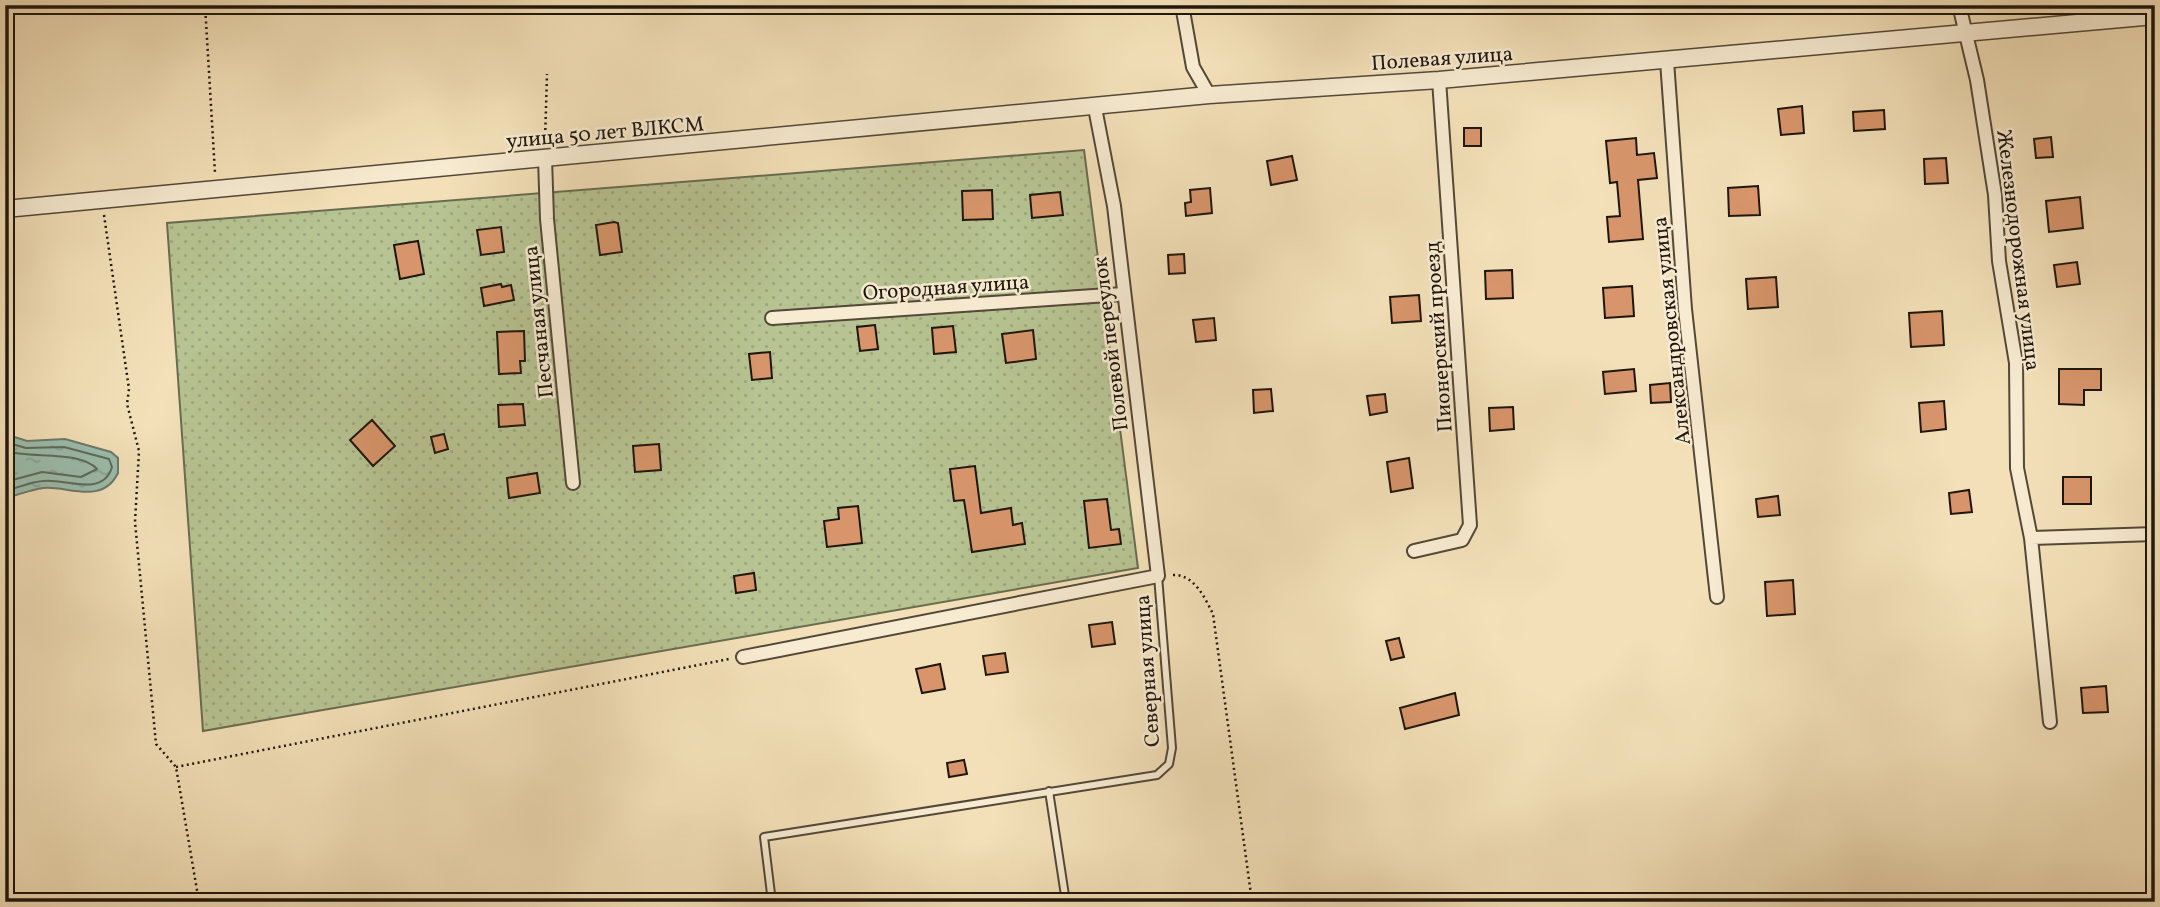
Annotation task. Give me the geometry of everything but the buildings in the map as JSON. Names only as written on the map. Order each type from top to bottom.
[{"type":"street","points":[[1182,5],[1193,67],[1209,96]]},
{"type":"street","name":"Железнодорожная улица","points":[[1959,5],[1977,80],[1995,195],[1999,261],[2016,363],[2017,468],[2031,538],[2050,722]]},
{"type":"street","points":[[1966,34],[2155,16]]},
{"type":"street","name":"Полевая улица","points":[[1209,96],[1439,80],[1966,34]]},
{"type":"street","name":"Александровская улица","points":[[1667,61],[1685,309],[1717,597]]},
{"type":"street","name":"Пионерский проезд","points":[[1414,551],[1462,540],[1470,525],[1439,80]]},
{"type":"street","name":"улица 50 лет ВЛКСМ","points":[[5,209],[1209,96]]},
{"type":"street","name":"Полевой переулок","points":[[1095,108],[1114,206],[1157,576]]},
{"type":"street","name":"Песчаная улица","points":[[545,158],[547,219],[573,483]]},
{"type":"street","name":"Огородная улица","points":[[772,318],[1123,294]]},
{"type":"street","points":[[2031,538],[2155,534]]},
{"type":"street","points":[[743,657],[1157,576]]},
{"type":"lane","name":"Северная улица","points":[[772,902],[764,837],[1157,775],[1169,764],[1172,748],[1157,576]]},
{"type":"lane","points":[[1049,791],[1066,902]]},
{"type":"path","points":[[205,5],[216,190]]},
{"type":"path","points":[[545,158],[547,74]]},
{"type":"path","points":[[102,201],[129,389],[127,404],[139,451],[135,522],[156,744],[176,767],[199,902]]},
{"type":"path","points":[[1157,576],[1179,575],[1200,589],[1213,614],[1252,902]]},
{"type":"path","points":[[176,767],[743,657]]},
{"type":"path","points":[[2106,902],[2120,896],[2125,902]]},
{"type":"green space","points":[[1084,150],[1138,568],[203,731],[167,223]]},
{"type":"water","points":[[5,434],[27,441],[65,439],[111,452],[118,458],[118,473],[103,489],[83,492],[43,488],[5,498]]}]
